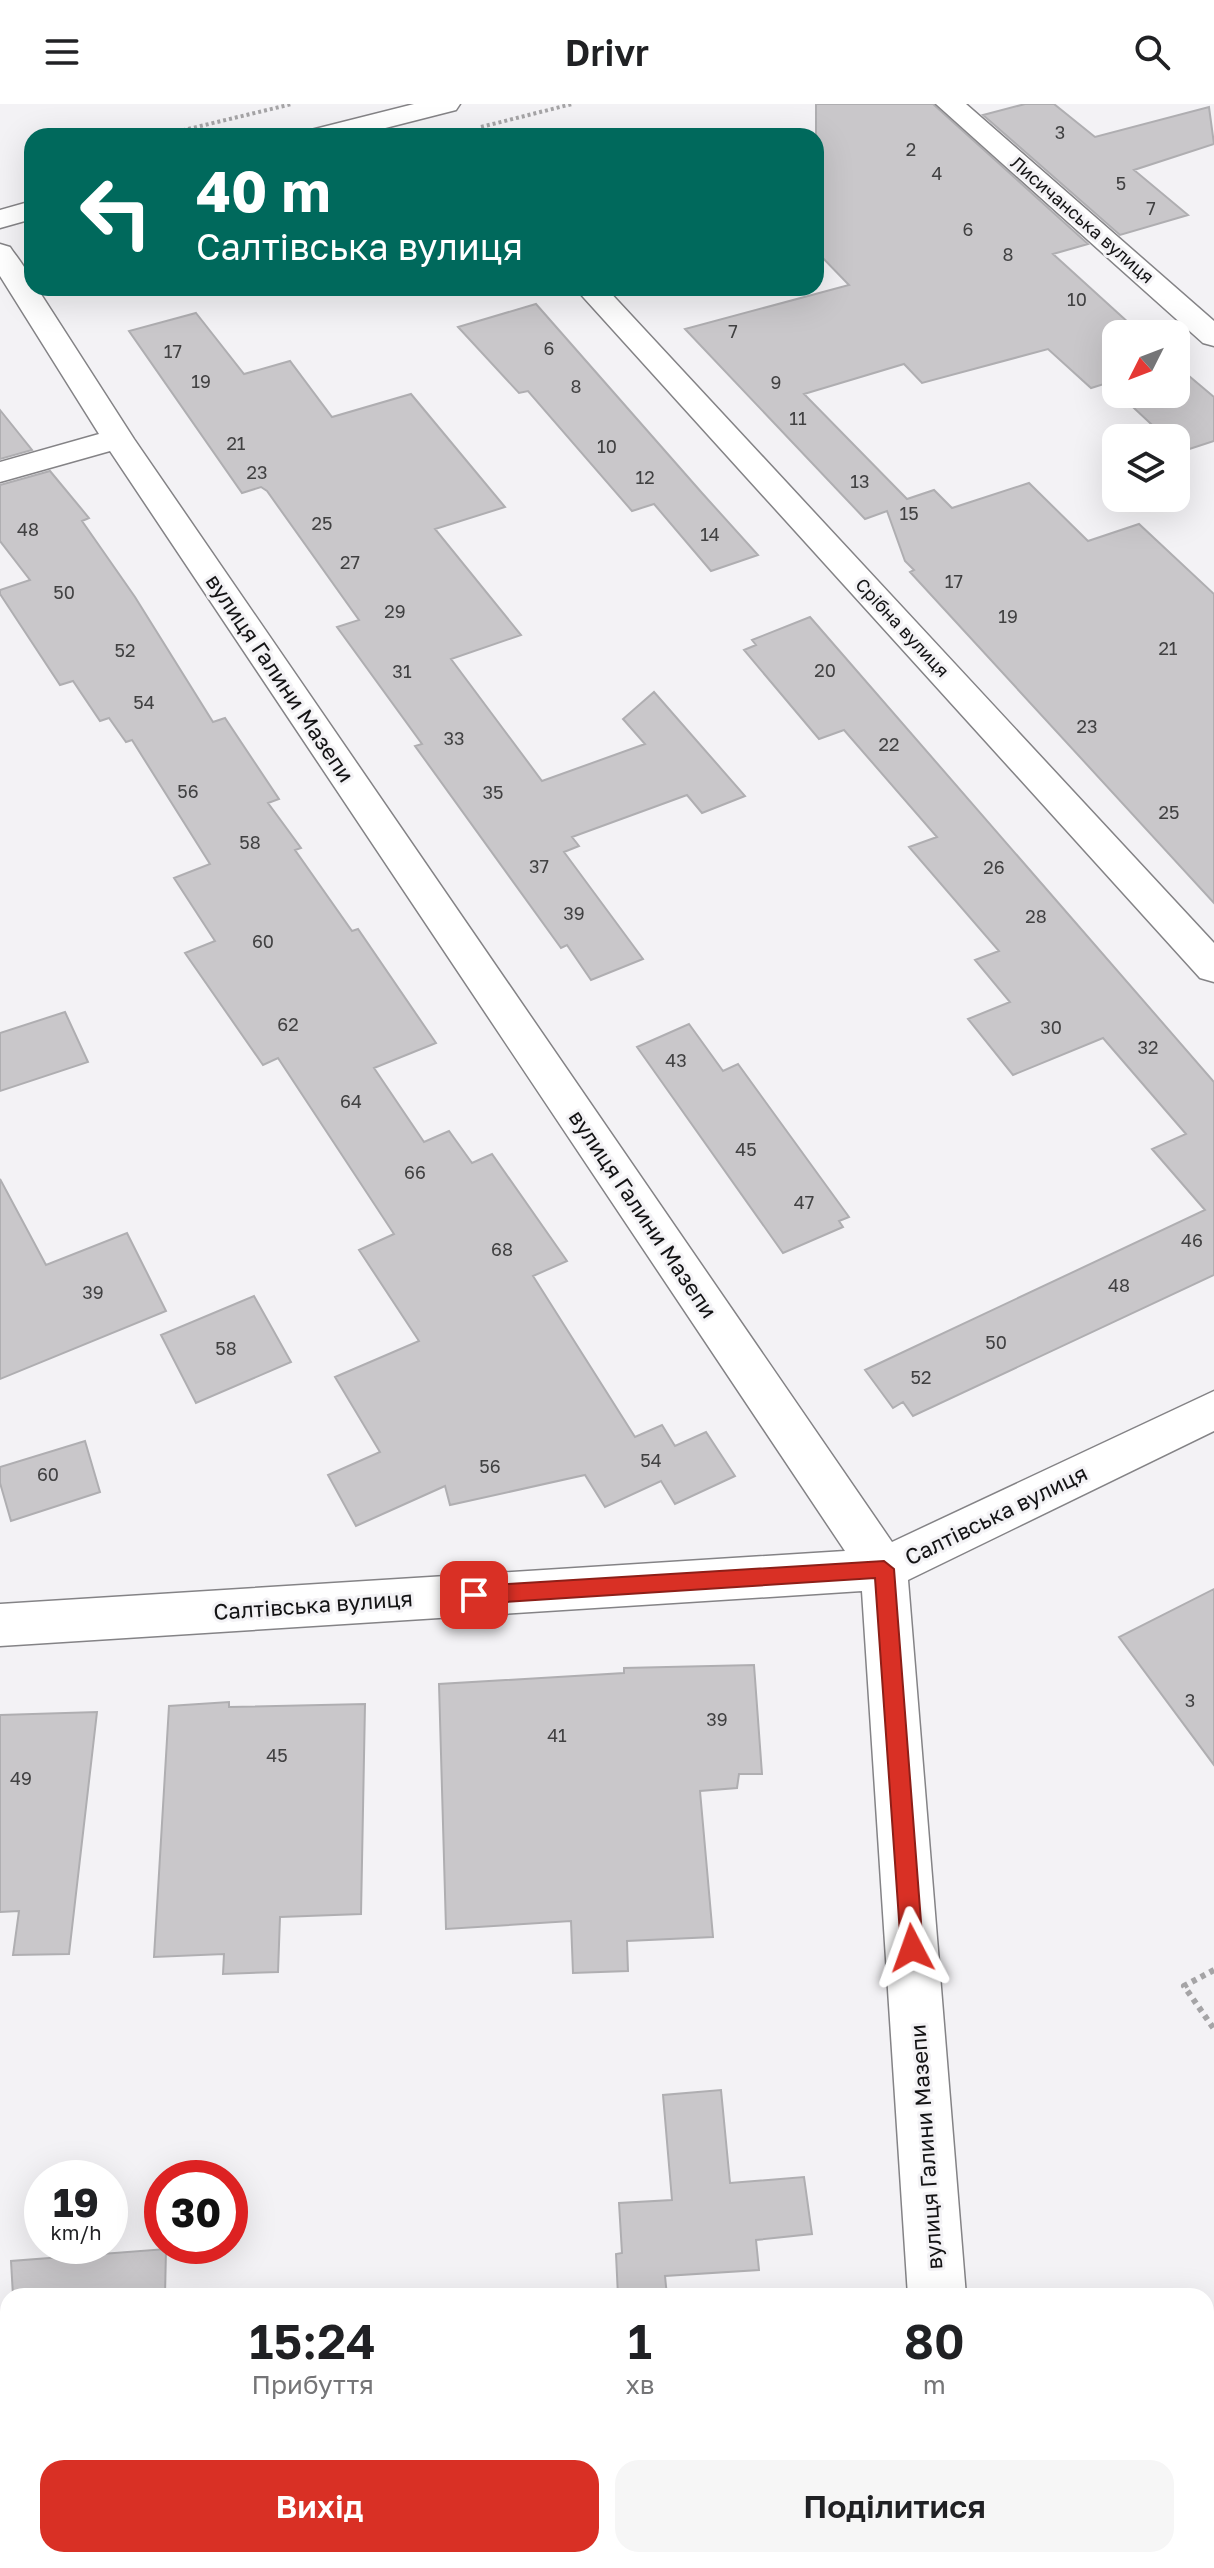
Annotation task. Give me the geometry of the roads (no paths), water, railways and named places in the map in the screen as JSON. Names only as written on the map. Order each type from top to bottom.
[{"type":"street","name":"Лисичанська вулиця","points":[[950,104],[1214,337]]},
{"type":"street","points":[[352,128],[436,106],[447,128]]},
{"type":"street","points":[[0,219],[24,212]]},
{"type":"street","name":"вулиця Галини Мазепи","points":[[0,253],[24,291]]},
{"type":"street","name":"вулиця Галини Мазепи","points":[[27,296],[118,439],[884,1569],[936,2288]]},
{"type":"street","name":"Срібна вулиця","points":[[597,296],[1214,968]]},
{"type":"street","points":[[0,472],[118,439]]},
{"type":"street","name":"Салтівська вулиця","points":[[0,1625],[884,1569],[1214,1410]]}]
